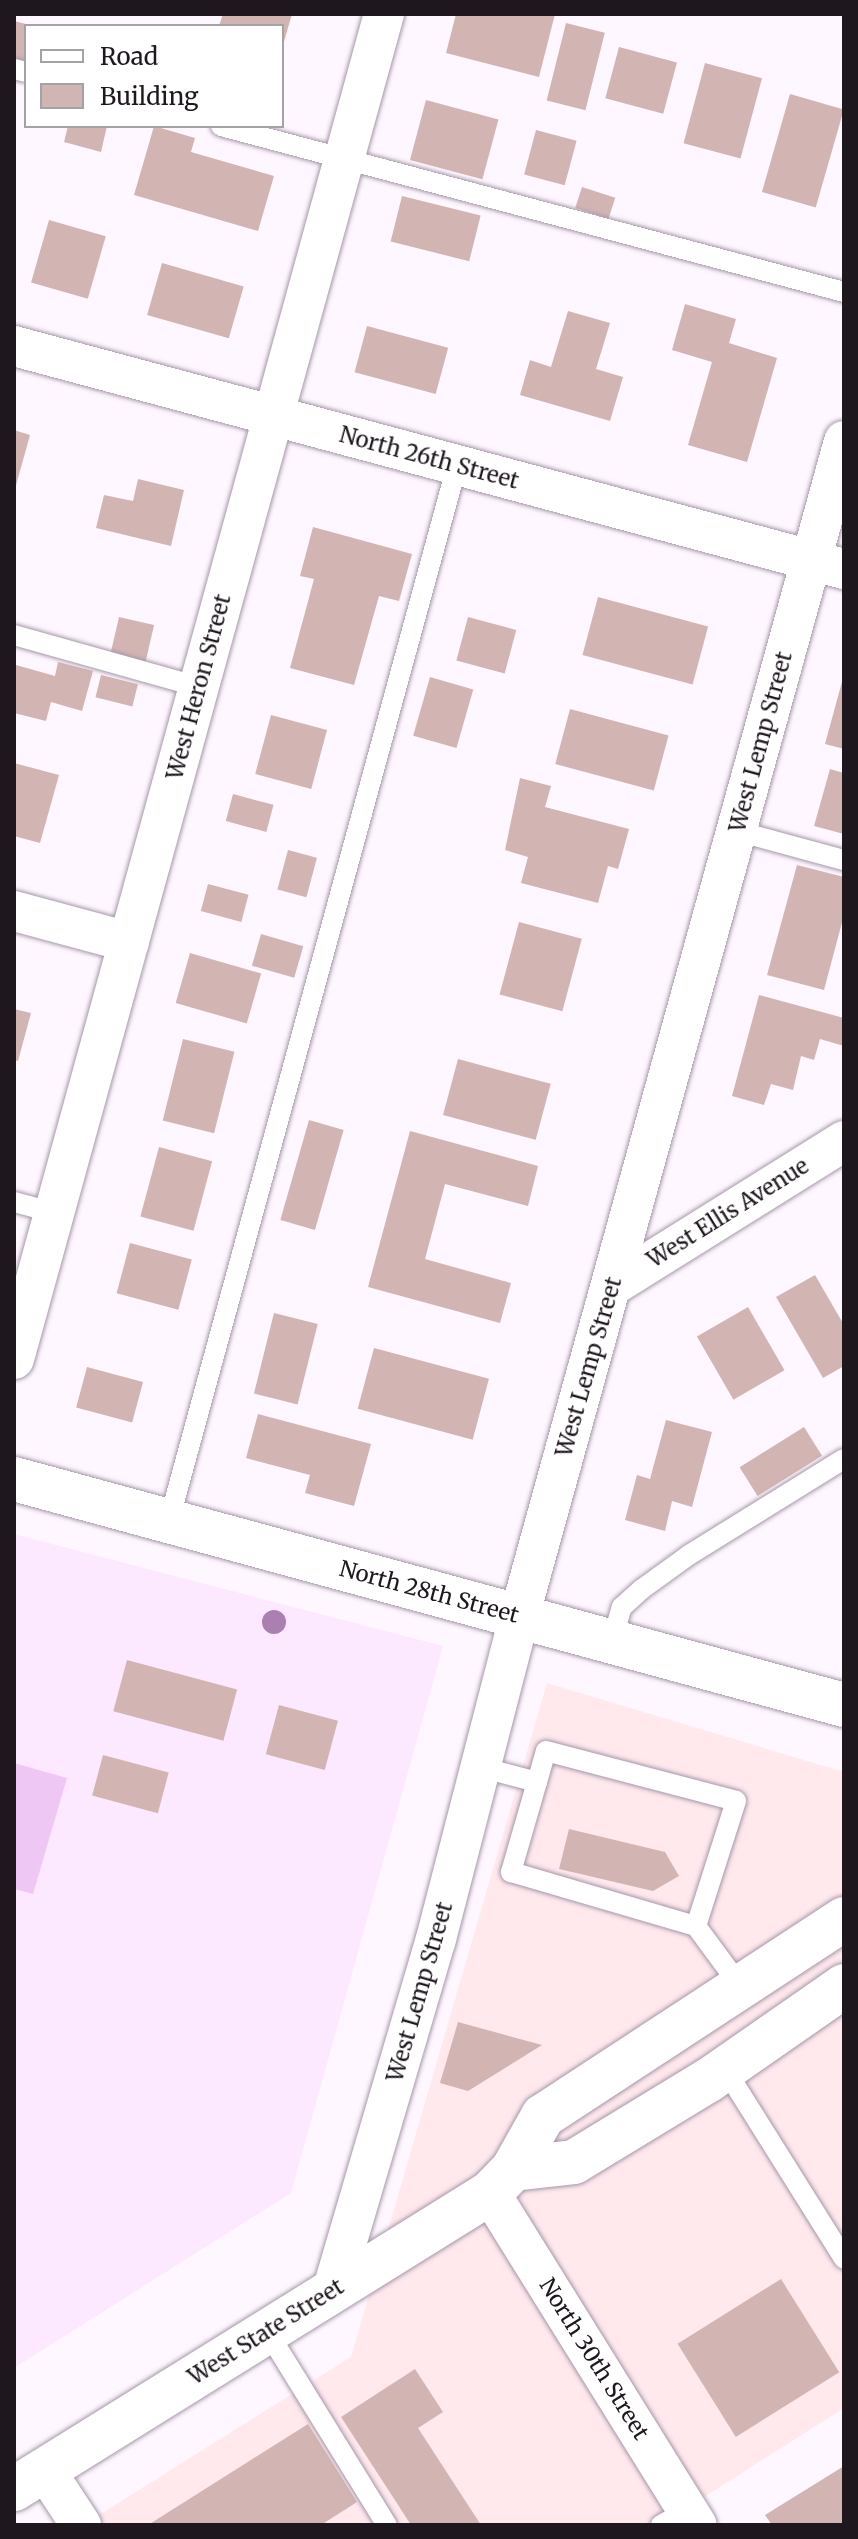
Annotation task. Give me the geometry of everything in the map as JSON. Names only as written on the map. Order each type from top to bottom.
[{"type":"main road","name":"North 28th Street","points":[[14,1479],[844,1705]]},
{"type":"main road","name":"West State Street","points":[[501,2181],[543,2116],[844,1919]]},
{"type":"main road","name":"West State Street","points":[[30,2479],[332,2292],[501,2181],[574,2162],[725,2069],[844,1986]]},
{"type":"street","name":"West Heron Street","points":[[14,1359],[384,14]]},
{"type":"street","name":"North 26th Street","points":[[14,346],[828,565]]},
{"type":"street","name":"West Lemp Street","points":[[332,2292],[436,1939],[519,1617],[737,831],[828,565],[844,441]]},
{"type":"street","points":[[14,911],[129,942]]},
{"type":"street","name":"West Ellis Avenue","points":[[612,1286],[844,1141]]},
{"type":"street","name":"North 30th Street","points":[[501,2181],[682,2520]]},
{"type":"street","points":[[30,2479],[81,2525]]},
{"type":"lane","points":[[228,128],[844,292]]},
{"type":"lane","points":[[169,1521],[457,465]]},
{"type":"lane","points":[[14,635],[199,687]]},
{"type":"lane","points":[[737,831],[844,860]]},
{"type":"lane","points":[[14,1202],[55,1213]]},
{"type":"lane","points":[[612,1641],[622,1607],[642,1589],[689,1555],[844,1459]]},
{"type":"lane","points":[[696,1926],[736,1801],[546,1751],[511,1872],[696,1926],[741,1987]]},
{"type":"lane","points":[[480,1767],[537,1782]]},
{"type":"lane","points":[[725,2069],[844,2259]]},
{"type":"lane","points":[[267,2331],[387,2525]]},
{"type":"shaded area","points":[[14,1534],[443,1646],[291,2193],[14,2368]]},
{"type":"shaded area","points":[[547,1683],[844,1772],[844,2408],[660,2525],[83,2525],[351,2357]]},
{"type":"shaded area","points":[[14,1763],[67,1778],[33,1894],[14,1889]]},
{"type":"building","points":[[223,14],[292,14],[284,42],[284,24],[220,24]]},
{"type":"building","points":[[456,14],[555,14],[539,77],[446,53]]},
{"type":"building","points":[[14,21],[26,24],[24,60],[14,58]]},
{"type":"building","points":[[566,23],[605,33],[585,110],[547,101]]},
{"type":"building","points":[[619,47],[677,63],[663,114],[605,98]]},
{"type":"building","points":[[705,63],[762,78],[741,158],[684,143]]},
{"type":"building","points":[[790,94],[844,109],[816,207],[762,192]]},
{"type":"building","points":[[426,100],[498,119],[482,179],[410,160]]},
{"type":"building","points":[[68,128],[107,128],[101,152],[64,142]]},
{"type":"building","points":[[153,128],[195,138],[191,152],[274,176],[258,231],[134,195]]},
{"type":"building","points":[[536,130],[577,141],[565,185],[524,174]]},
{"type":"building","points":[[582,187],[615,198],[608,219],[575,208]]},
{"type":"building","points":[[402,196],[481,216],[469,261],[391,242]]},
{"type":"building","points":[[49,220],[106,236],[88,299],[31,282]]},
{"type":"building","points":[[162,263],[244,286],[229,338],[147,315]]},
{"type":"building","points":[[685,304],[736,319],[729,343],[777,358],[747,462],[688,445],[712,362],[672,350]]},
{"type":"building","points":[[568,311],[610,323],[596,369],[623,377],[610,421],[520,395],[530,360],[551,367]]},
{"type":"building","points":[[367,326],[448,348],[436,394],[355,372]]},
{"type":"building","points":[[14,430],[30,435],[15,489],[14,489]]},
{"type":"building","points":[[138,479],[184,490],[171,546],[96,528],[104,495],[133,501]]},
{"type":"building","points":[[313,527],[412,554],[399,601],[379,596],[354,685],[290,668],[314,579],[300,576]]},
{"type":"building","points":[[598,597],[708,627],[693,684],[582,655]]},
{"type":"building","points":[[119,617],[154,625],[145,663],[110,655]]},
{"type":"building","points":[[468,617],[516,630],[505,673],[456,660]]},
{"type":"building","points":[[58,662],[93,671],[82,711],[51,702],[46,721],[14,713],[16,665],[55,676]]},
{"type":"building","points":[[101,675],[138,684],[132,707],[95,697]]},
{"type":"building","points":[[430,677],[473,689],[456,748],[413,736]]},
{"type":"building","points":[[844,678],[844,749],[825,744]]},
{"type":"building","points":[[570,709],[669,735],[654,790],[555,764]]},
{"type":"building","points":[[271,715],[327,730],[311,789],[255,774]]},
{"type":"building","points":[[14,763],[59,775],[40,843],[14,836]]},
{"type":"building","points":[[830,769],[844,773],[844,834],[814,826]]},
{"type":"building","points":[[520,778],[551,786],[545,807],[629,829],[618,869],[608,866],[598,903],[521,883],[528,857],[505,850]]},
{"type":"building","points":[[233,794],[274,805],[266,832],[226,821]]},
{"type":"building","points":[[288,850],[317,858],[306,897],[277,890]]},
{"type":"building","points":[[797,865],[844,877],[844,915],[824,990],[767,975]]},
{"type":"building","points":[[208,884],[249,895],[241,922],[201,911]]},
{"type":"building","points":[[519,922],[582,939],[562,1011],[500,994]]},
{"type":"building","points":[[261,934],[303,946],[294,978],[252,966]]},
{"type":"building","points":[[190,953],[261,973],[247,1023],[176,1003]]},
{"type":"building","points":[[759,995],[844,1018],[844,1046],[820,1039],[814,1060],[801,1056],[793,1090],[771,1084],[764,1105],[732,1096]]},
{"type":"building","points":[[14,1009],[31,1013],[18,1061],[14,1060]]},
{"type":"building","points":[[183,1039],[234,1052],[214,1133],[163,1121]]},
{"type":"building","points":[[458,1059],[551,1084],[536,1140],[443,1115]]},
{"type":"building","points":[[309,1120],[344,1130],[315,1230],[280,1220]]},
{"type":"building","points":[[410,1131],[538,1166],[528,1206],[445,1184],[425,1259],[511,1283],[500,1323],[368,1287]]},
{"type":"building","points":[[159,1147],[212,1161],[193,1231],[140,1217]]},
{"type":"building","points":[[130,1243],[192,1260],[178,1310],[117,1293]]},
{"type":"building","points":[[815,1275],[844,1325],[844,1366],[823,1378],[776,1297]]},
{"type":"building","points":[[748,1307],[785,1370],[733,1400],[697,1336]]},
{"type":"building","points":[[274,1313],[318,1324],[298,1404],[254,1394]]},
{"type":"building","points":[[374,1348],[489,1379],[473,1440],[358,1409]]},
{"type":"building","points":[[87,1367],[143,1382],[132,1423],[76,1408]]},
{"type":"building","points":[[258,1414],[371,1444],[354,1506],[305,1493],[310,1475],[246,1458]]},
{"type":"building","points":[[666,1420],[712,1432],[692,1507],[672,1501],[665,1531],[625,1520],[637,1475],[650,1479]]},
{"type":"building","points":[[804,1427],[822,1456],[758,1496],[740,1467]]},
{"type":"building","points":[[127,1660],[237,1690],[223,1741],[113,1711]]},
{"type":"building","points":[[279,1705],[338,1721],[325,1770],[266,1754]]},
{"type":"building","points":[[103,1755],[169,1773],[158,1813],[92,1796]]},
{"type":"building","points":[[569,1829],[665,1852],[679,1876],[653,1891],[559,1869]]},
{"type":"building","points":[[458,2022],[542,2045],[468,2091],[440,2083]]},
{"type":"building","points":[[781,2279],[839,2372],[736,2437],[678,2344]]},
{"type":"building","points":[[415,2369],[443,2412],[418,2428],[481,2525],[411,2525],[341,2417]]},
{"type":"building","points":[[308,2424],[357,2502],[321,2525],[148,2525]]},
{"type":"building","points":[[844,2466],[844,2525],[772,2525],[765,2515]]}]
